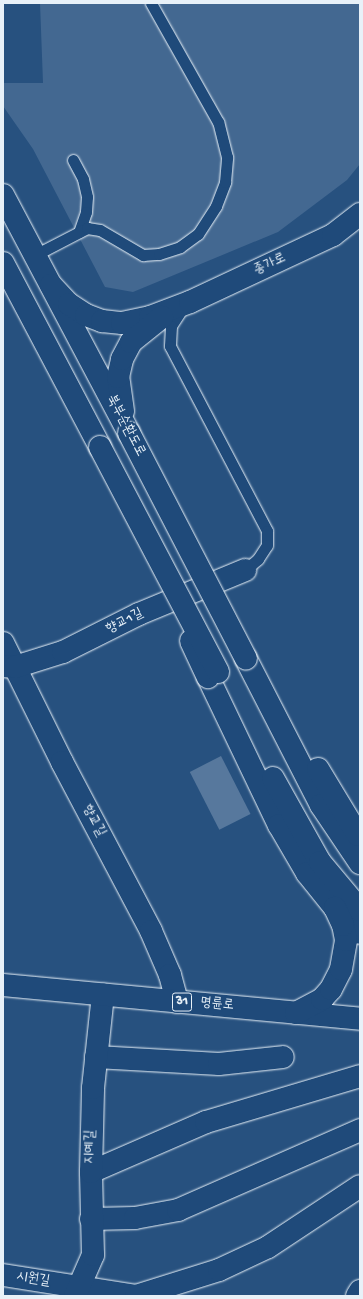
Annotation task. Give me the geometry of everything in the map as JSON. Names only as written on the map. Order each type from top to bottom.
[{"type":"street","name":"북부순환도로","points":[[3,195],[149,472],[250,657]]},
{"type":"street","name":"종가로","points":[[182,305],[333,235],[360,214]]},
{"type":"street","points":[[3,263],[100,446],[213,675],[279,825],[307,873],[335,908],[360,933]]},
{"type":"street","points":[[51,285],[70,304],[86,314],[102,321],[122,323],[182,305]]},
{"type":"street","points":[[129,433],[120,400],[118,377],[122,359],[131,342],[151,323],[182,305]]},
{"type":"street","name":"향교1길","points":[[9,667],[63,652],[139,614],[245,570]]},
{"type":"street","name":"향교길","points":[[3,643],[9,667],[62,762],[151,931],[170,975],[177,1002]]},
{"type":"street","points":[[250,657],[360,838]]},
{"type":"street","points":[[250,657],[321,805],[360,863]]},
{"type":"street","points":[[213,675],[295,821],[320,862],[360,910]]},
{"type":"street","points":[[296,1013],[322,999],[331,989],[342,969],[346,940],[343,924],[335,908]]},
{"type":"street","name":"명륜로","points":[[3,985],[360,1019]]},
{"type":"street","name":"지예길","points":[[78,1292],[93,1255],[91,1172],[96,1057],[103,994]]},
{"type":"street","points":[[96,1057],[219,1064],[284,1057]]},
{"type":"street","points":[[91,1172],[206,1122],[360,1076]]},
{"type":"street","points":[[91,1219],[135,1218],[178,1210],[360,1130]]},
{"type":"street","points":[[135,1296],[219,1270],[268,1247],[360,1186]]},
{"type":"street","name":"시원길","points":[[3,1275],[78,1292],[135,1296]]},
{"type":"street","points":[[357,1296],[360,1291]]},
{"type":"lane","points":[[35,255],[87,228],[100,230],[143,255],[158,254],[180,247],[198,234],[208,222],[225,182],[227,157],[218,122],[151,3]]},
{"type":"lane","points":[[74,160],[83,180],[87,197],[86,212],[79,232]]},
{"type":"lane","points":[[182,305],[181,310],[171,326],[170,346],[267,532],[267,545],[258,559],[245,570]]},
{"type":"shaded area","points":[[40,3],[360,3],[360,164],[347,180],[278,232],[133,292],[105,287],[33,149],[3,106],[3,83],[43,83]]},
{"type":"building","points":[[221,756],[251,814],[219,830],[190,772]]}]
